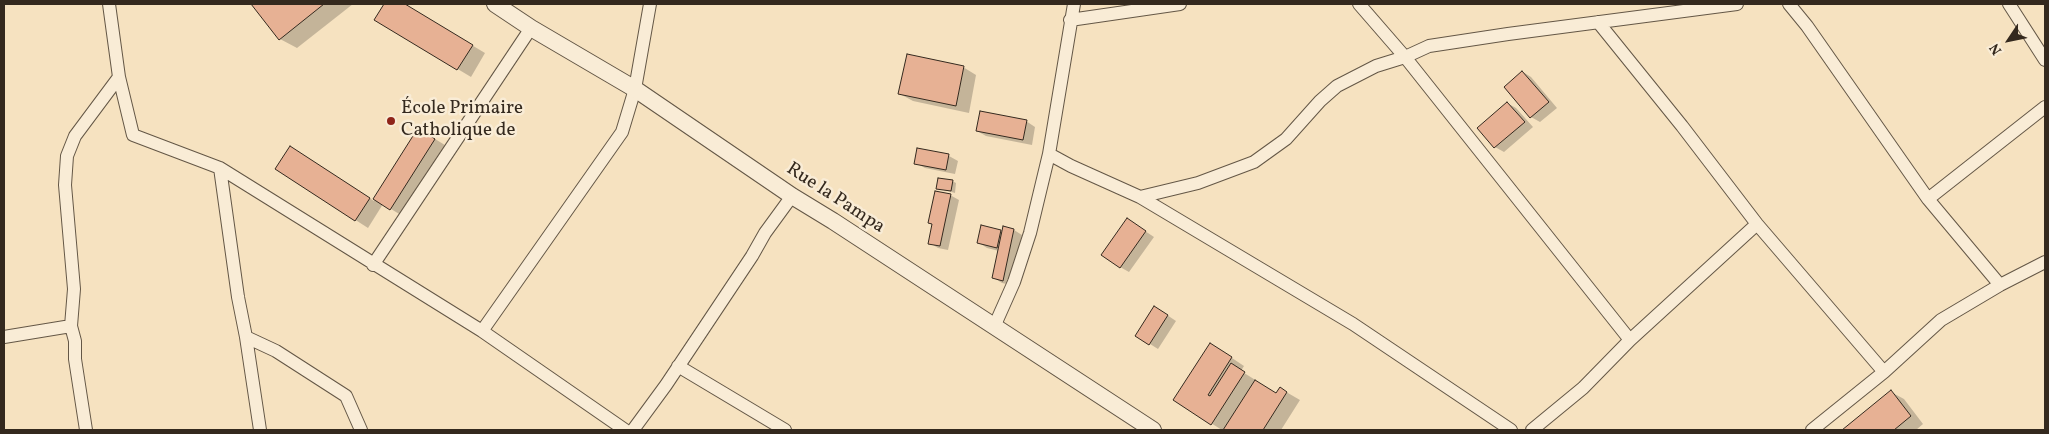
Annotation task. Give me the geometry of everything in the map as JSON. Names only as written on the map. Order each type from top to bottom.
[{"type":"street","points":[[109,4],[119,77],[133,135],[220,168],[373,265],[482,331],[625,430]]},
{"type":"street","name":"Rue la Pampa","points":[[495,4],[531,28],[635,89],[792,196],[833,220],[1153,430]]},
{"type":"street","points":[[482,331],[622,132],[635,89],[650,4]]},
{"type":"street","points":[[994,327],[1022,258],[1049,154],[1074,4]]},
{"type":"street","points":[[1070,20],[1180,4]]},
{"type":"street","points":[[1359,4],[1405,57],[1630,340]]},
{"type":"street","points":[[1140,197],[1198,183],[1254,162],[1286,139],[1320,101],[1337,86],[1376,66],[1405,57],[1429,46],[1737,4]]},
{"type":"street","points":[[1789,4],[1807,26],[1928,198],[2000,285]]},
{"type":"street","points":[[2009,4],[2045,60]]},
{"type":"street","points":[[1598,22],[1682,126],[1757,224],[1884,372]]},
{"type":"street","points":[[373,265],[531,28]]},
{"type":"street","points":[[86,430],[75,359],[75,341],[71,326],[74,289],[65,185],[67,156],[75,136],[119,77]]},
{"type":"street","points":[[1928,198],[2045,107]]},
{"type":"street","points":[[1049,154],[1140,197],[1353,324],[1511,430]]},
{"type":"street","points":[[220,168],[238,297],[260,430]]},
{"type":"street","points":[[633,430],[722,302],[779,211],[792,196]]},
{"type":"street","points":[[1532,430],[1583,388],[1630,340],[1757,224]]},
{"type":"street","points":[[1812,430],[1884,372],[1941,320],[2000,285],[2045,262]]},
{"type":"street","points":[[4,337],[71,326]]},
{"type":"street","points":[[246,337],[276,351],[346,396],[361,430]]},
{"type":"street","points":[[678,366],[785,430]]},
{"type":"building","points":[[251,4],[324,4],[279,40]]},
{"type":"building","points":[[384,4],[405,4],[473,45],[457,70],[374,20]]},
{"type":"building","points":[[907,54],[964,66],[956,106],[898,94]]},
{"type":"building","points":[[1522,71],[1549,102],[1530,118],[1504,87]]},
{"type":"building","points":[[1507,102],[1525,122],[1494,148],[1477,128]]},
{"type":"building","points":[[980,111],[1027,120],[1023,140],[976,131]]},
{"type":"building","points":[[418,128],[435,139],[390,210],[373,199]]},
{"type":"building","points":[[290,146],[370,198],[355,221],[275,169]]},
{"type":"building","points":[[917,148],[949,154],[946,170],[914,164]]},
{"type":"building","points":[[938,178],[953,180],[951,191],[936,189]]},
{"type":"building","points":[[935,191],[951,194],[940,246],[928,244],[932,224],[928,223]]},
{"type":"building","points":[[1127,218],[1146,231],[1120,268],[1101,255]]},
{"type":"building","points":[[981,225],[1001,230],[997,248],[977,243]]},
{"type":"building","points":[[1003,226],[1014,229],[1003,281],[992,278]]},
{"type":"building","points":[[1154,306],[1168,315],[1149,345],[1135,336]]},
{"type":"building","points":[[1210,343],[1232,357],[1208,395],[1210,396],[1231,363],[1245,372],[1211,425],[1173,400]]},
{"type":"building","points":[[1255,380],[1276,393],[1280,387],[1287,392],[1263,430],[1223,430]]},
{"type":"building","points":[[1891,390],[1911,416],[1894,430],[1842,430]]},
{"type":"place","name":"École Primaire Catholique de","points":[[391,121]]}]
